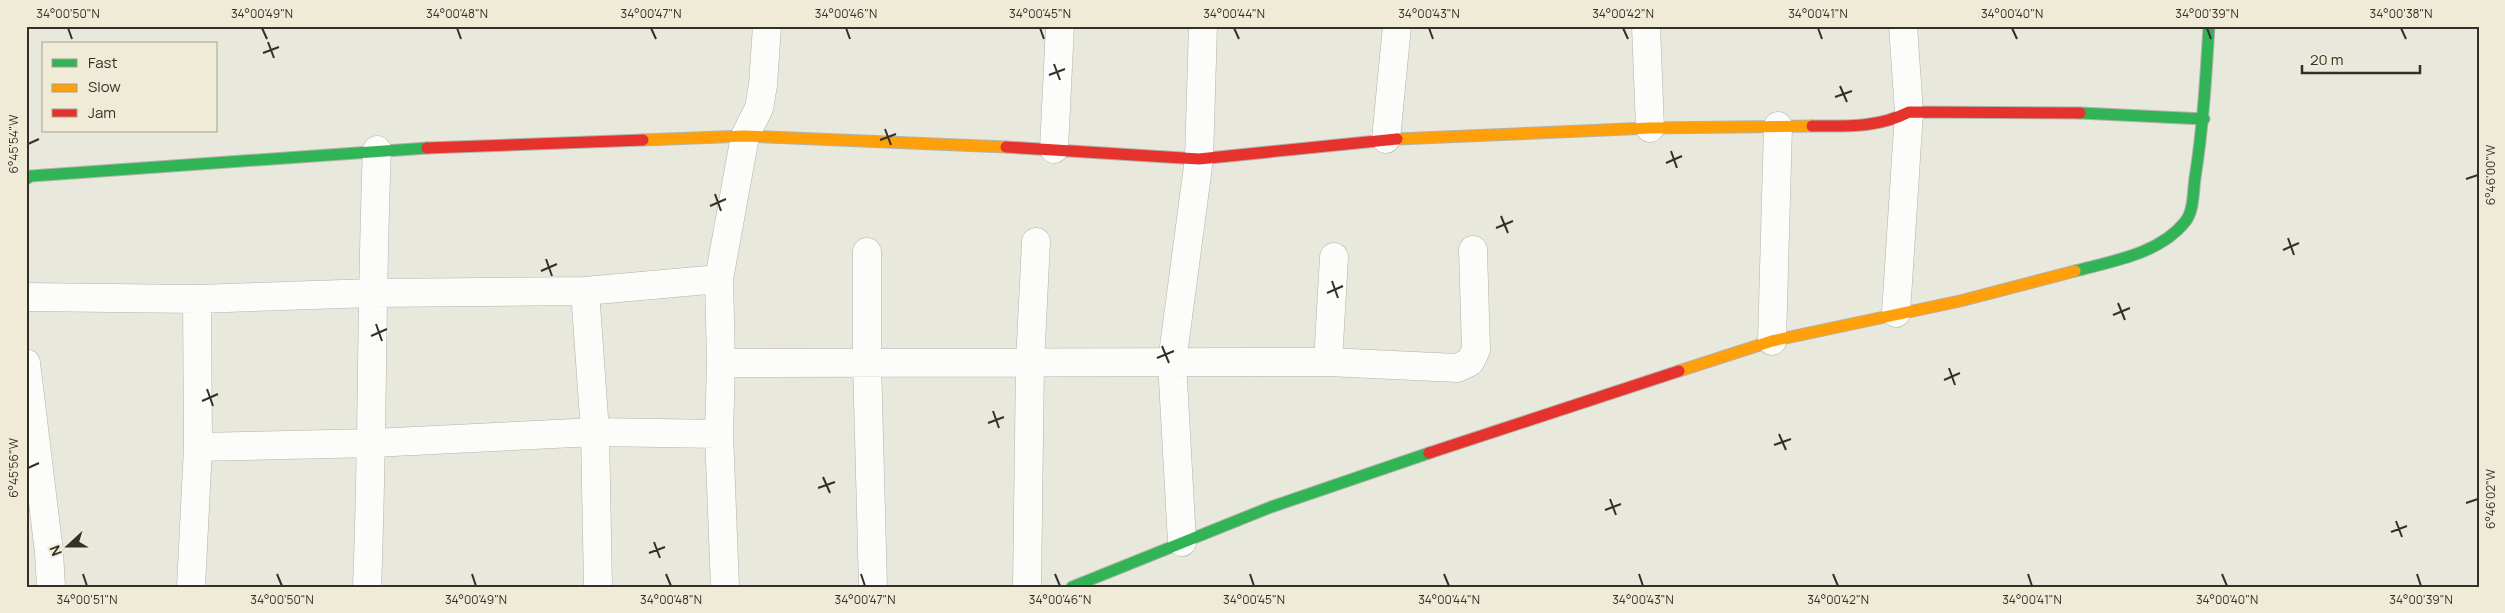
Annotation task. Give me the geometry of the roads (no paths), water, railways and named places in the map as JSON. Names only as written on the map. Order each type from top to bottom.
[{"type":"street","points":[[726,587],[719,434],[721,363],[719,279],[745,136],[759,108],[763,85],[767,26]]},
{"type":"street","points":[[1054,149],[1060,26]]},
{"type":"street","points":[[1182,542],[1172,362],[1199,159],[1203,26]]},
{"type":"street","points":[[1386,139],[1397,26]]},
{"type":"street","points":[[1646,26],[1650,128]]},
{"type":"street","points":[[1896,313],[1909,112],[1904,26]]},
{"type":"street","points":[[1072,587],[1271,507],[1382,468],[1772,341],[1896,313],[1960,301],[2128,257],[2167,238],[2183,226],[2190,215],[2204,119],[2209,26]]},
{"type":"street","points":[[26,180],[31,176],[377,150],[745,136],[1054,149],[1199,159],[1386,139],[1650,128],[1856,126],[1892,121],[1909,112],[2049,111],[2204,119]]},
{"type":"street","points":[[1772,341],[1778,126]]},
{"type":"street","points":[[367,587],[373,443],[372,292],[377,150]]},
{"type":"street","points":[[1028,587],[1030,363],[1036,242]]},
{"type":"street","points":[[721,363],[1328,362],[1457,368],[1470,362],[1476,350],[1473,250]]},
{"type":"street","points":[[867,252],[867,362],[873,587]]},
{"type":"street","points":[[1328,362],[1334,257]]},
{"type":"street","points":[[26,297],[197,299],[372,292],[585,291],[719,279]]},
{"type":"street","points":[[585,291],[595,432],[598,587]]},
{"type":"street","points":[[191,587],[198,447],[197,299]]},
{"type":"street","points":[[26,363],[49,552],[51,587]]},
{"type":"street","points":[[198,447],[373,443],[595,432],[719,434]]}]
